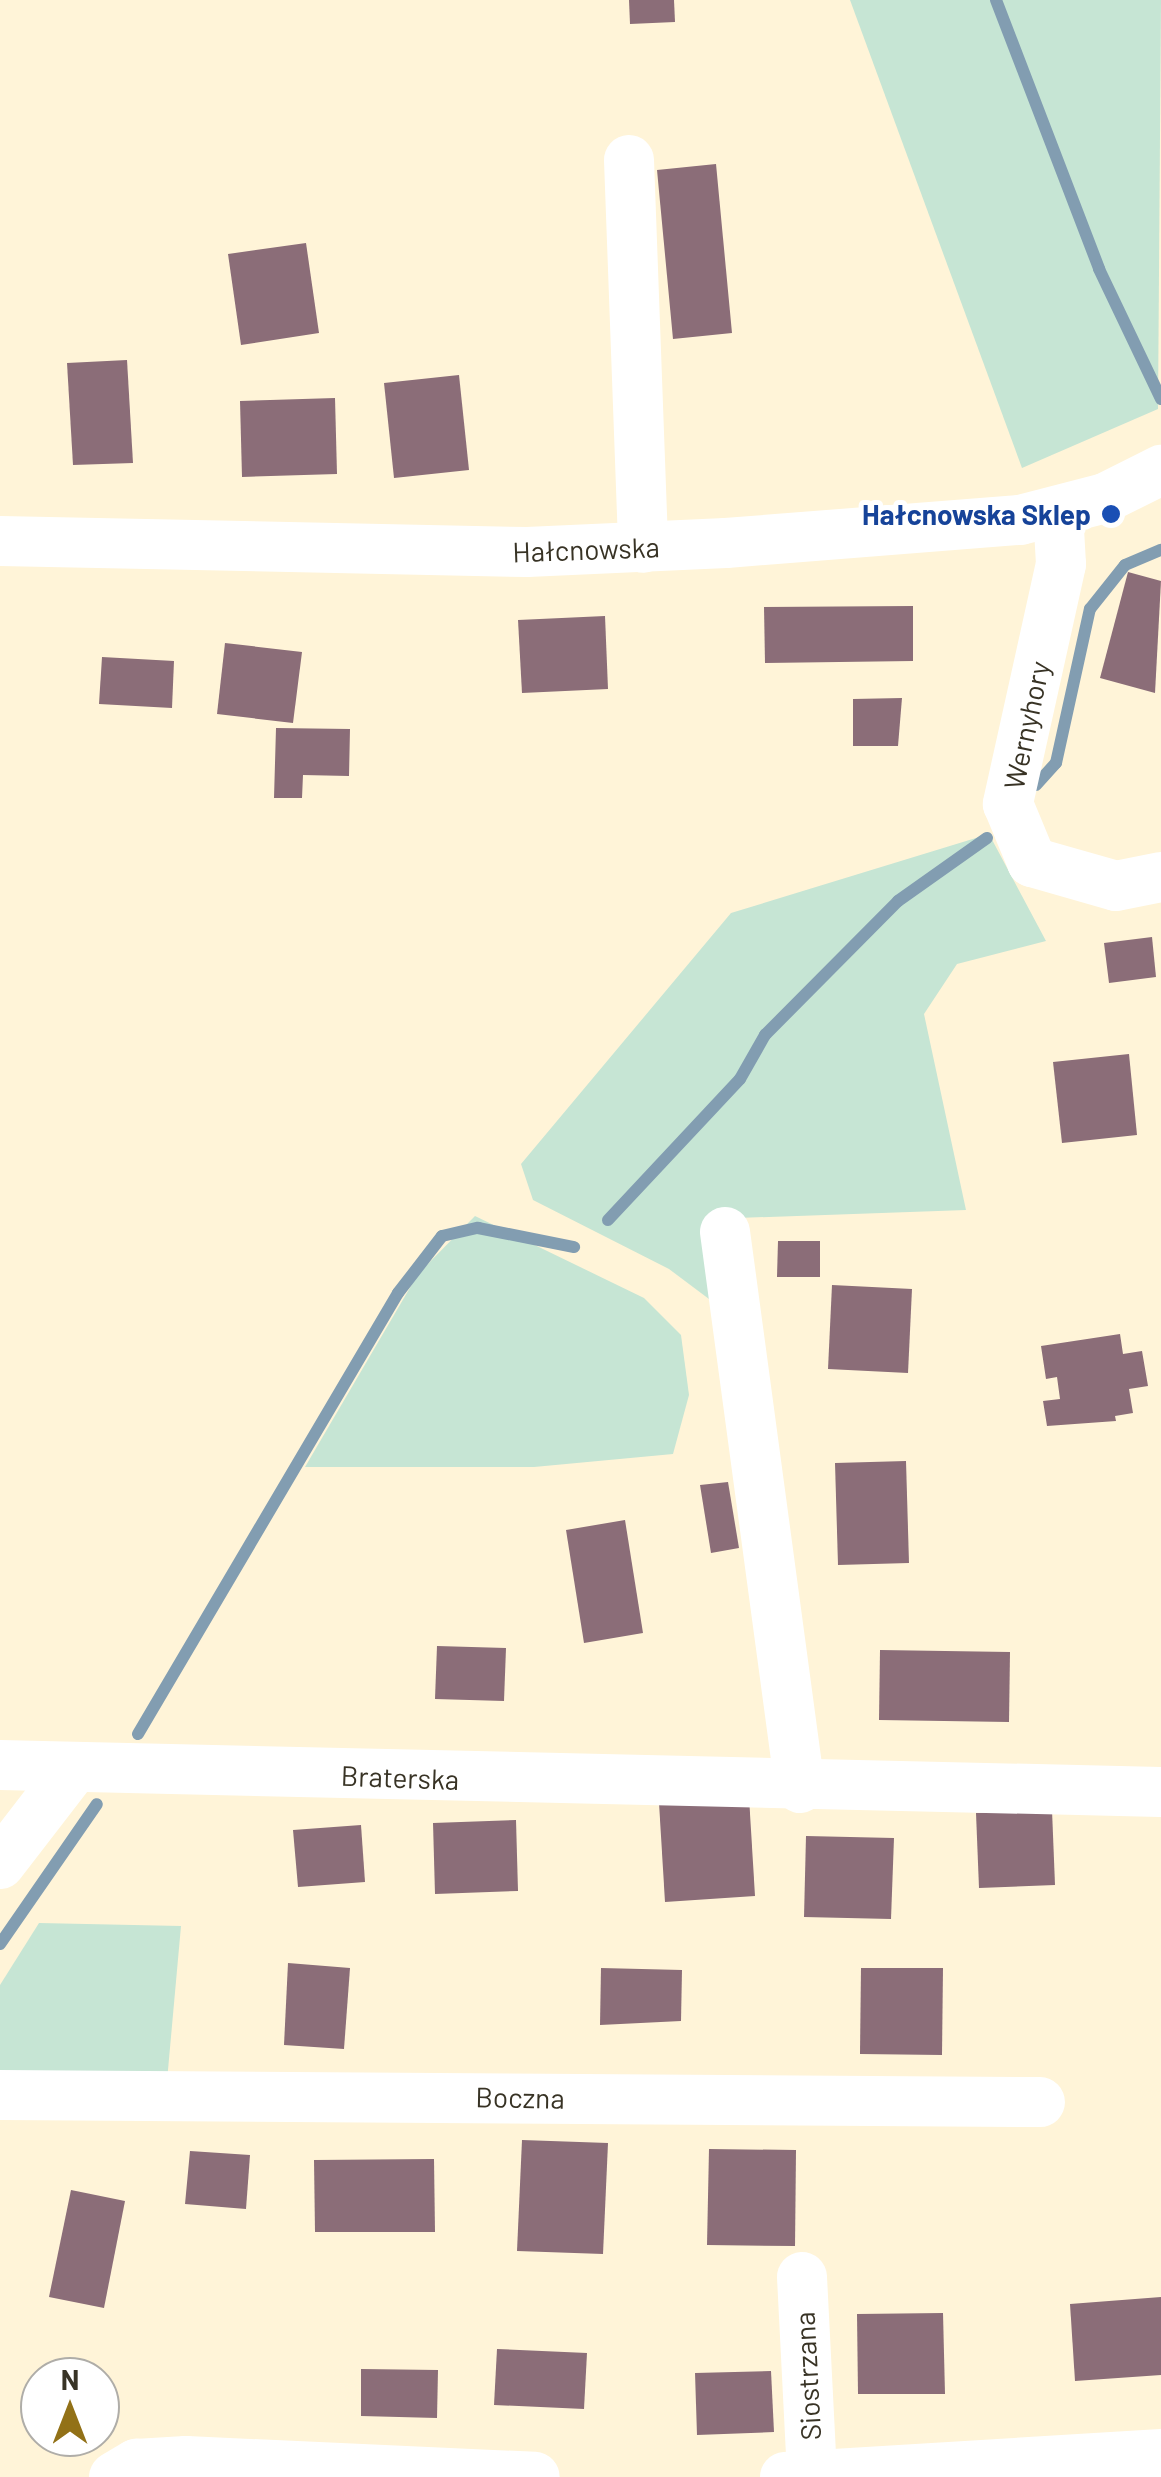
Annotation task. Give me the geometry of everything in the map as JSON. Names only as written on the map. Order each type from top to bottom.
[{"type":"street","points":[[629,160],[643,548]]},
{"type":"street","name":"Hałcnowska","points":[[0,541],[469,551],[643,548],[1058,512],[1105,498],[1161,470]]},
{"type":"street","name":"Wernyhory","points":[[1058,512],[1061,564],[1008,804],[1032,862],[1116,886],[1161,877]]},
{"type":"street","points":[[726,1232],[800,1788]]},
{"type":"street","name":"Braterska","points":[[0,1764],[800,1788],[1161,1792]]},
{"type":"street","points":[[0,1864],[74,1768]]},
{"type":"street","name":"Boczna","points":[[0,2094],[1040,2102]]},
{"type":"street","name":"Siostrzana","points":[[802,2277],[798,2476],[1161,2454]]},
{"type":"street","points":[[114,2477],[136,2464],[186,2461],[535,2477]]},
{"type":"green space","points":[[850,0],[1161,0],[1158,409],[1022,468]]},
{"type":"green space","points":[[989,834],[1046,941],[957,964],[924,1014],[966,1210],[710,1219],[717,1305],[669,1269],[533,1200],[521,1164],[731,913]]},
{"type":"green space","points":[[475,1216],[644,1298],[681,1335],[689,1395],[673,1454],[534,1467],[305,1467],[418,1274]]},
{"type":"green space","points":[[39,1923],[181,1926],[167,2081],[0,2074],[0,1985]]},
{"type":"building","points":[[629,0],[674,0],[675,22],[630,24]]},
{"type":"building","points":[[716,164],[732,333],[673,339],[657,170]]},
{"type":"building","points":[[306,243],[319,333],[241,345],[228,254]]},
{"type":"building","points":[[127,360],[133,463],[73,465],[67,363]]},
{"type":"building","points":[[459,375],[469,470],[394,478],[384,383]]},
{"type":"building","points":[[335,398],[337,474],[242,477],[240,401]]},
{"type":"building","points":[[1128,572],[1161,581],[1155,693],[1100,678]]},
{"type":"building","points":[[913,606],[913,661],[765,663],[764,607]]},
{"type":"building","points":[[605,616],[608,689],[522,693],[518,620]]},
{"type":"building","points":[[225,643],[302,652],[293,723],[217,714]]},
{"type":"building","points":[[102,657],[174,661],[172,708],[99,704]]},
{"type":"building","points":[[902,698],[898,746],[853,746],[853,699]]},
{"type":"building","points":[[276,728],[350,729],[349,776],[303,775],[302,798],[274,798]]},
{"type":"building","points":[[1152,937],[1156,977],[1109,983],[1104,943]]},
{"type":"building","points":[[1129,1054],[1137,1135],[1062,1143],[1053,1062]]},
{"type":"building","points":[[778,1241],[820,1241],[820,1277],[777,1277]]},
{"type":"building","points":[[832,1285],[912,1289],[908,1373],[828,1369]]},
{"type":"building","points":[[1120,1334],[1123,1354],[1142,1351],[1148,1386],[1129,1389],[1133,1413],[1115,1416],[1116,1421],[1047,1426],[1043,1401],[1060,1399],[1057,1377],[1046,1379],[1041,1346]]},
{"type":"building","points":[[906,1461],[909,1563],[838,1565],[835,1463]]},
{"type":"building","points":[[728,1482],[739,1548],[711,1553],[700,1485]]},
{"type":"building","points":[[625,1520],[643,1633],[584,1643],[566,1530]]},
{"type":"building","points":[[437,1646],[506,1648],[504,1701],[435,1699]]},
{"type":"building","points":[[880,1650],[1010,1652],[1009,1722],[879,1720]]},
{"type":"building","points":[[749,1797],[755,1896],[665,1902],[659,1803]]},
{"type":"building","points":[[1052,1810],[1055,1885],[979,1888],[976,1813]]},
{"type":"building","points":[[516,1820],[518,1891],[435,1894],[433,1823]]},
{"type":"building","points":[[361,1825],[365,1882],[298,1887],[293,1830]]},
{"type":"building","points":[[806,1836],[894,1838],[891,1919],[804,1917]]},
{"type":"building","points":[[288,1963],[350,1968],[344,2049],[284,2045]]},
{"type":"building","points":[[601,1968],[682,1970],[681,2021],[600,2025]]},
{"type":"building","points":[[861,1968],[943,1968],[942,2055],[860,2054]]},
{"type":"building","points":[[522,2140],[608,2143],[603,2254],[517,2251]]},
{"type":"building","points":[[709,2149],[796,2150],[795,2246],[707,2245]]},
{"type":"building","points":[[190,2151],[250,2155],[246,2209],[185,2204]]},
{"type":"building","points":[[434,2159],[435,2232],[315,2232],[314,2160]]},
{"type":"building","points":[[71,2190],[125,2201],[104,2308],[49,2297]]},
{"type":"building","points":[[1161,2297],[1161,2375],[1075,2381],[1070,2304]]},
{"type":"building","points":[[943,2313],[945,2394],[858,2394],[857,2314]]},
{"type":"building","points":[[497,2349],[587,2353],[584,2409],[494,2405]]},
{"type":"building","points":[[361,2369],[438,2370],[437,2418],[361,2416]]},
{"type":"building","points":[[771,2371],[774,2432],[697,2435],[695,2373]]},
{"type":"waterway","points":[[996,0],[1099,269],[1161,399]]},
{"type":"waterway","points":[[1036,785],[1056,763],[1090,609],[1125,565],[1161,550]]},
{"type":"waterway","points":[[608,1220],[740,1079],[765,1035],[898,901],[987,838]]},
{"type":"waterway","points":[[138,1734],[398,1293],[442,1236],[478,1228],[574,1247]]},
{"type":"waterway","points":[[0,1944],[97,1804]]},
{"type":"place","name":"Hałcnowska Sklep","points":[[1111,514]]}]
